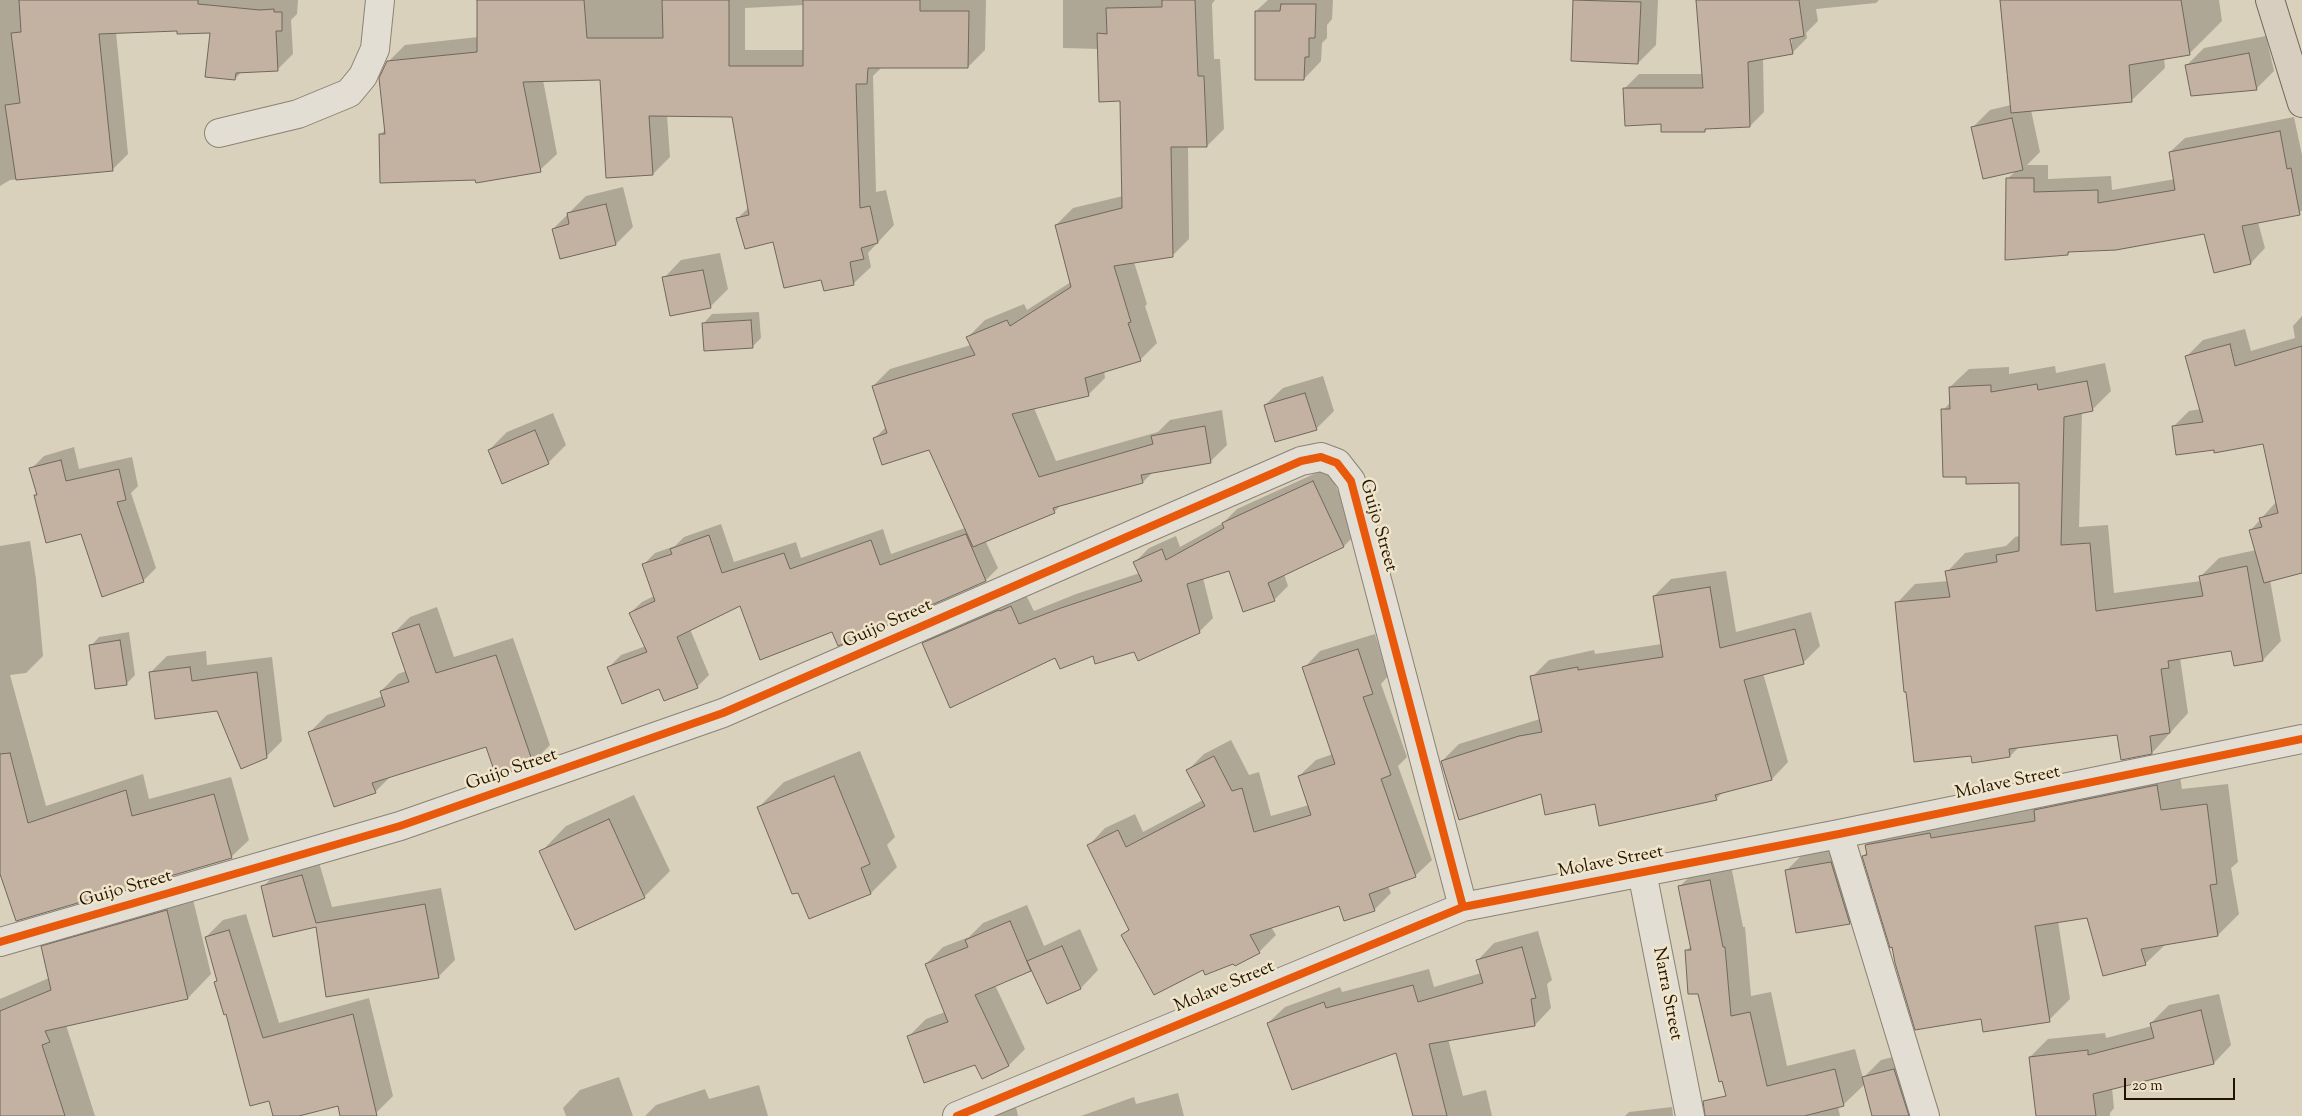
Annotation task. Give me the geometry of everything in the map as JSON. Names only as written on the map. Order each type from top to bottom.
[{"type":"main road","points":[[2270,0],[2302,103]]},
{"type":"street","points":[[219,133],[298,114],[349,93],[363,76],[374,49],[380,0]]},
{"type":"street","name":"Guijo Street","points":[[0,942],[400,826],[723,713],[1301,462],[1321,457],[1336,463],[1351,481],[1463,907]]},
{"type":"street","name":"Molave Street","points":[[957,1116],[1463,907],[1839,834],[2302,739]]},
{"type":"street","points":[[1839,834],[1925,1116]]},
{"type":"street","name":"Narra Street","points":[[1642,872],[1690,1116]]},
{"type":"building","points":[[19,0],[198,0],[198,4],[260,10],[274,9],[274,12],[282,12],[282,31],[276,31],[278,71],[236,73],[235,80],[205,77],[210,33],[177,34],[177,31],[99,34],[113,171],[16,180],[5,105],[20,103],[11,33],[21,32]]},
{"type":"building","points":[[477,0],[584,0],[587,38],[663,38],[662,0],[729,0],[729,66],[803,66],[803,0],[920,0],[920,11],[969,11],[968,68],[868,68],[867,84],[856,84],[860,208],[870,206],[878,243],[861,248],[864,259],[850,262],[854,285],[824,291],[821,280],[784,288],[773,242],[745,249],[736,218],[749,215],[732,117],[649,116],[653,175],[606,178],[600,80],[523,82],[541,172],[476,183],[475,180],[380,183],[379,134],[385,134],[379,78],[387,61],[477,52]]},
{"type":"building","points":[[1162,0],[1195,0],[1198,76],[1204,76],[1207,147],[1171,147],[1173,257],[1114,266],[1131,322],[1128,323],[1141,361],[1085,378],[1089,396],[1012,414],[1039,477],[1153,444],[1151,436],[1205,426],[1211,463],[1141,475],[1143,483],[1053,508],[1055,513],[973,547],[929,450],[882,465],[873,438],[887,433],[872,386],[975,355],[966,337],[1007,320],[1010,326],[1071,287],[1055,225],[1122,208],[1120,101],[1099,102],[1097,33],[1107,34],[1106,8],[1162,7]]},
{"type":"building","points":[[1573,0],[1641,2],[1638,64],[1571,61]]},
{"type":"building","points":[[1696,0],[1799,0],[1804,36],[1790,39],[1793,54],[1748,62],[1750,127],[1705,129],[1705,132],[1661,132],[1661,124],[1625,126],[1623,88],[1703,88]]},
{"type":"building","points":[[2000,0],[2181,0],[2190,55],[2129,65],[2132,102],[2011,113]]},
{"type":"building","points":[[1281,4],[1316,4],[1315,38],[1309,38],[1309,57],[1305,57],[1304,80],[1255,80],[1255,11],[1280,11]]},
{"type":"building","points":[[2249,53],[2257,90],[2191,96],[2185,65]]},
{"type":"building","points":[[2012,118],[2023,170],[1983,179],[1971,127]]},
{"type":"building","points":[[2280,131],[2287,169],[2291,168],[2300,215],[2242,226],[2251,264],[2214,273],[2204,234],[2116,250],[2068,252],[2068,255],[2005,260],[2006,178],[2034,178],[2034,192],[2098,190],[2098,203],[2175,190],[2169,152]]},
{"type":"building","points":[[606,204],[616,245],[560,259],[552,229],[569,224],[567,213]]},
{"type":"building","points":[[703,270],[711,308],[670,316],[662,277]]},
{"type":"building","points":[[751,320],[753,348],[704,351],[702,323]]},
{"type":"building","points":[[2230,344],[2235,366],[2302,346],[2302,573],[2264,583],[2249,530],[2262,527],[2259,518],[2278,513],[2263,444],[2214,453],[2214,450],[2176,455],[2172,426],[2203,422],[2185,356]]},
{"type":"building","points":[[2087,381],[2093,411],[2064,417],[2061,545],[2090,543],[2096,611],[2203,596],[2199,576],[2247,566],[2263,661],[2234,666],[2231,651],[2168,661],[2169,668],[2161,669],[2170,733],[2150,736],[2152,754],[2121,760],[2117,735],[2009,749],[2010,757],[1972,763],[1971,756],[1914,762],[1906,692],[1904,692],[1895,602],[1950,597],[1945,571],[1997,562],[1996,555],[2019,551],[2019,483],[1966,484],[1966,477],[1943,477],[1941,409],[1950,409],[1949,387],[1991,385],[1991,392],[2037,384],[2038,390]]},
{"type":"building","points":[[1305,393],[1317,430],[1275,442],[1264,405]]},
{"type":"building","points":[[535,430],[549,464],[502,484],[488,450]]},
{"type":"building","points":[[61,460],[66,481],[119,469],[126,500],[117,502],[144,582],[102,597],[81,534],[46,543],[34,495],[37,495],[29,468]]},
{"type":"building","points":[[1313,481],[1344,547],[1268,583],[1275,601],[1243,612],[1229,571],[1187,584],[1200,633],[1138,661],[1134,652],[1095,664],[1093,656],[1060,669],[1055,658],[950,708],[922,643],[1011,606],[1019,624],[1142,581],[1133,562],[1162,549],[1166,560],[1224,528],[1222,523]]},
{"type":"building","points":[[966,534],[986,581],[838,646],[832,632],[760,660],[740,606],[677,637],[698,688],[664,701],[659,689],[622,704],[607,667],[647,652],[629,613],[655,601],[642,564],[672,554],[670,549],[709,535],[722,573],[784,553],[790,569],[871,540],[880,565]]},
{"type":"building","points":[[1710,587],[1720,648],[1795,629],[1804,664],[1744,680],[1772,780],[1715,795],[1717,800],[1599,826],[1595,804],[1545,815],[1541,794],[1459,820],[1441,761],[1519,736],[1542,732],[1530,676],[1578,667],[1578,670],[1663,657],[1653,596]]},
{"type":"building","points":[[419,624],[436,673],[496,655],[533,763],[496,776],[486,747],[372,783],[376,793],[334,807],[308,732],[385,706],[380,691],[409,682],[392,633]]},
{"type":"building","points":[[120,640],[127,685],[95,689],[89,645]]},
{"type":"building","points":[[1358,649],[1373,694],[1363,697],[1391,775],[1381,779],[1416,877],[1369,894],[1375,911],[1344,921],[1339,906],[1250,935],[1260,953],[1235,966],[1233,964],[1205,975],[1203,970],[1154,995],[1121,935],[1129,930],[1087,845],[1118,830],[1126,847],[1205,806],[1186,770],[1214,756],[1232,791],[1242,788],[1254,832],[1311,815],[1298,776],[1335,764],[1302,667]]},
{"type":"building","points":[[190,667],[192,681],[257,672],[267,758],[241,769],[217,711],[155,719],[149,672]]},
{"type":"building","points":[[10,753],[28,823],[126,790],[132,816],[214,794],[232,858],[16,921],[0,874],[0,754]]},
{"type":"building","points":[[834,776],[870,864],[861,868],[871,894],[809,919],[798,893],[792,894],[757,807]]},
{"type":"building","points":[[2157,785],[2161,810],[2207,804],[2217,884],[2210,885],[2218,936],[2141,949],[2146,965],[2103,976],[2087,918],[2035,926],[2050,1022],[1983,1032],[1981,1019],[1915,1030],[1892,947],[1890,948],[1862,856],[1867,855],[1865,845],[1930,833],[1931,838],[2035,821],[2034,810]]},
{"type":"building","points":[[609,819],[645,898],[575,930],[539,851]]},
{"type":"building","points":[[1831,862],[1850,924],[1796,933],[1785,870]]},
{"type":"building","points":[[302,875],[316,923],[425,904],[439,978],[326,997],[316,927],[273,937],[261,886]]},
{"type":"building","points":[[1710,880],[1723,947],[1725,947],[1731,1016],[1750,1012],[1767,1086],[1835,1069],[1844,1106],[1804,1116],[1705,1116],[1703,1101],[1726,1096],[1722,1081],[1719,1082],[1698,994],[1688,994],[1685,950],[1691,950],[1678,886]]},
{"type":"building","points":[[167,910],[188,999],[45,1031],[50,1042],[42,1045],[65,1116],[0,1116],[0,1011],[51,990],[41,946]]},
{"type":"building","points":[[1010,921],[1031,971],[975,995],[1009,1066],[982,1079],[975,1065],[924,1083],[907,1036],[948,1022],[925,964],[968,947],[965,940]]},
{"type":"building","points":[[229,930],[263,1038],[353,1014],[377,1116],[340,1116],[338,1106],[299,1116],[273,1116],[269,1101],[250,1106],[226,1014],[224,1015],[214,982],[217,981],[205,937]]},
{"type":"building","points":[[1062,946],[1081,989],[1047,1004],[1027,961]]},
{"type":"building","points":[[1522,947],[1536,998],[1531,999],[1535,1026],[1429,1044],[1447,1116],[1413,1116],[1396,1053],[1292,1090],[1267,1023],[1324,1002],[1326,1008],[1413,985],[1418,1002],[1483,983],[1476,960]]},
{"type":"building","points":[[2201,1010],[2214,1064],[2093,1094],[2096,1116],[2036,1116],[2029,1057],[2088,1050],[2088,1055],[2154,1038],[2150,1023]]},
{"type":"building","points":[[1894,1069],[1909,1116],[1872,1116],[1862,1077]]},
{"type":"cycle path","points":[[0,942],[400,826],[723,713],[1301,461],[1321,457],[1337,463],[1351,481],[1463,907]]},
{"type":"cycle path","points":[[957,1116],[1463,907],[1839,834],[2302,739]]}]
